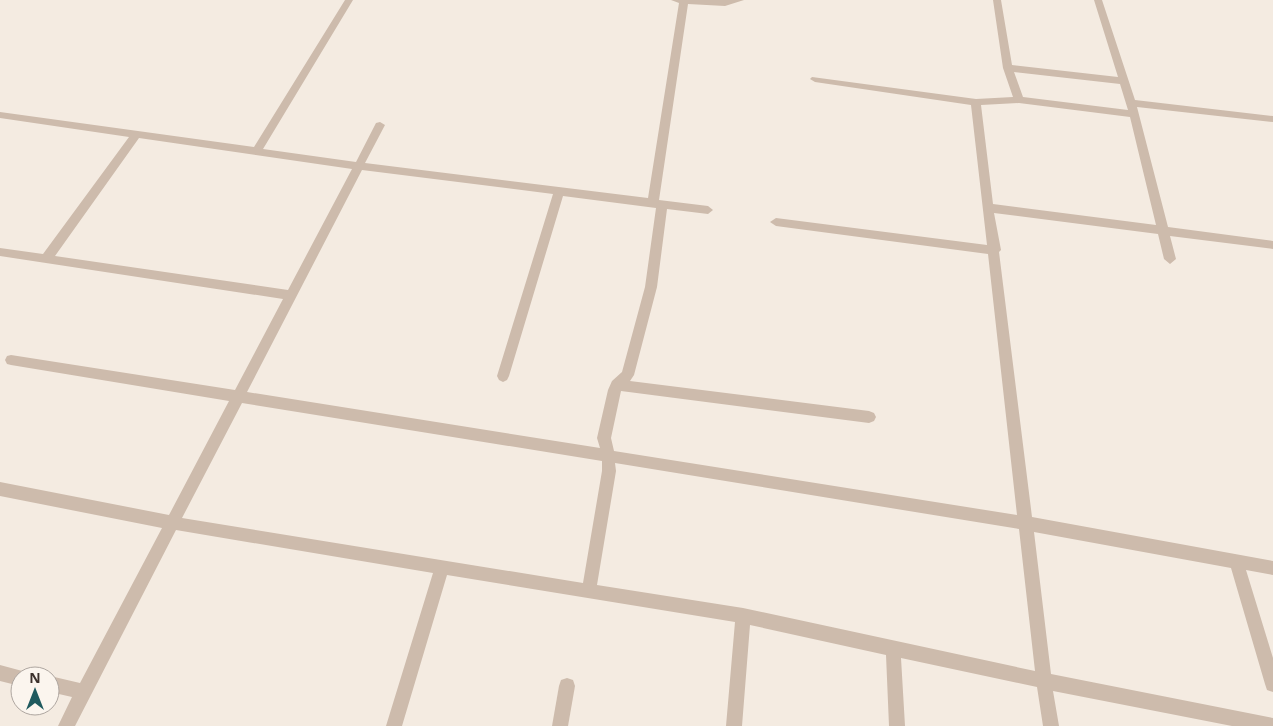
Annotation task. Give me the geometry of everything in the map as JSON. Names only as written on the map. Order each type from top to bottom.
[{"type":"street","points":[[256,152],[349,0]]},
{"type":"street","points":[[589,591],[609,471],[604,438],[617,385],[628,375],[648,296],[680,0],[724,3],[740,0]]},
{"type":"street","points":[[997,0],[1008,68],[1020,100]]},
{"type":"street","points":[[1098,0],[1134,114],[1170,259]]},
{"type":"street","points":[[1008,68],[1123,81]]},
{"type":"street","points":[[815,80],[976,102],[1020,100],[1134,114]]},
{"type":"street","points":[[976,102],[995,250],[1044,681],[1052,726]]},
{"type":"street","points":[[1130,104],[1273,119]]},
{"type":"street","points":[[0,115],[359,166],[708,210]]},
{"type":"street","points":[[66,726],[380,125]]},
{"type":"street","points":[[46,259],[137,134]]},
{"type":"street","points":[[503,376],[559,191]]},
{"type":"street","points":[[989,208],[1162,229],[1273,245]]},
{"type":"street","points":[[776,222],[995,250]]},
{"type":"street","points":[[0,252],[292,295]]},
{"type":"street","points":[[10,360],[1025,523],[1273,568]]},
{"type":"street","points":[[617,385],[869,417]]},
{"type":"street","points":[[0,489],[173,523],[743,616],[1044,681],[1273,726]]},
{"type":"street","points":[[1236,561],[1273,684]]},
{"type":"street","points":[[394,726],[442,568]]},
{"type":"street","points":[[734,726],[743,616]]},
{"type":"street","points":[[893,648],[897,726]]},
{"type":"street","points":[[60,686],[84,692]]},
{"type":"street","points":[[560,726],[567,686]]}]
